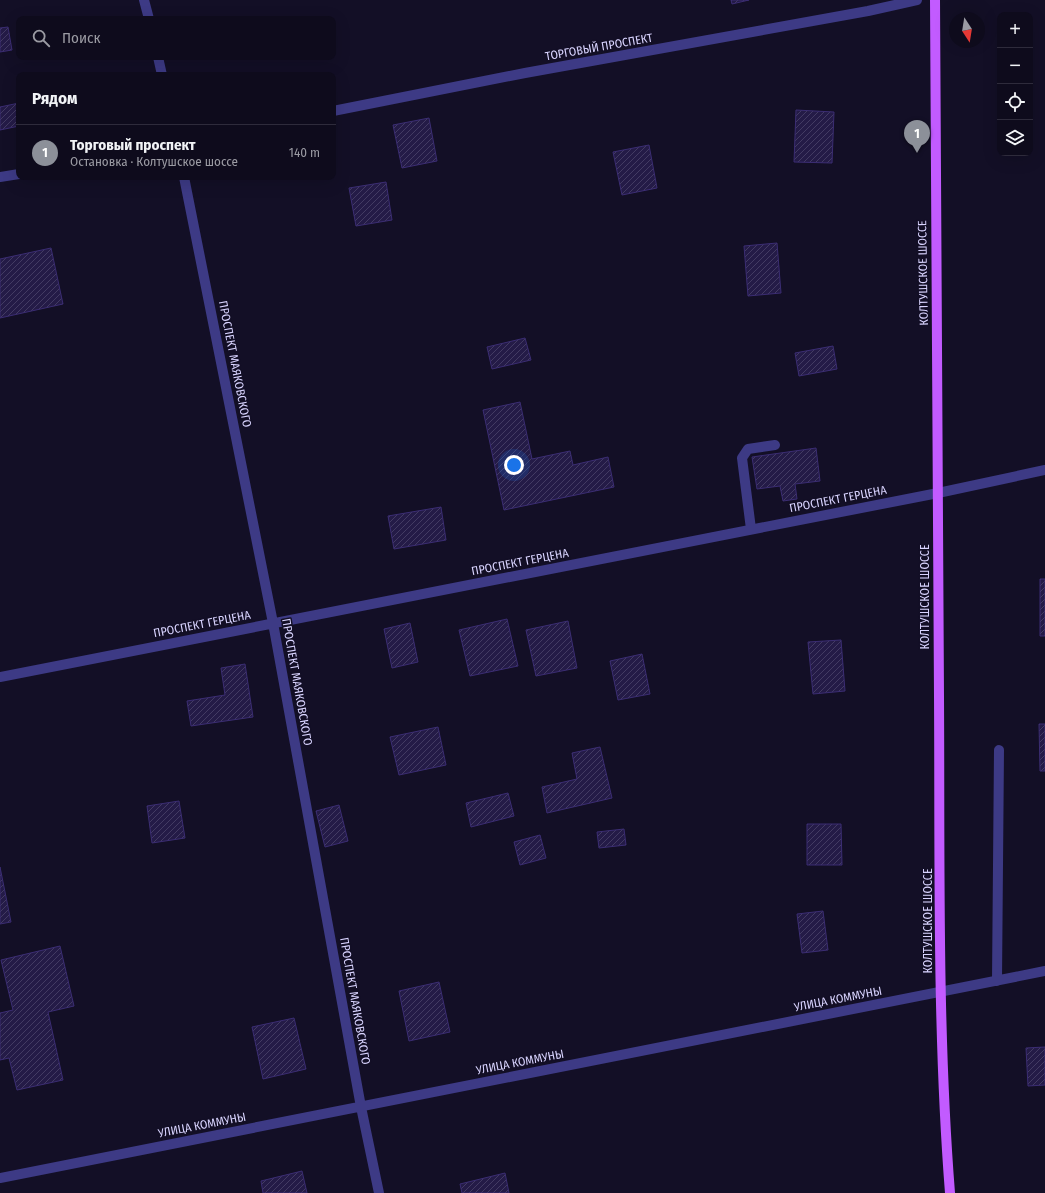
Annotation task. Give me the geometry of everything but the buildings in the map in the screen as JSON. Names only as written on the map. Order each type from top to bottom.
[{"type":"main road","name":"КОЛТУШСКОЕ ШОССЕ","points":[[935,0],[941,992],[946,1142],[950,1193]]},
{"type":"street","points":[[144,0],[148,16]]},
{"type":"street","name":"ТОРГОВЫЙ ПРОСПЕКТ","points":[[336,110],[525,73],[868,11],[918,0]]},
{"type":"street","points":[[159,60],[161,72]]},
{"type":"street","points":[[0,177],[16,174]]},
{"type":"street","name":"ПРОСПЕКТ МАЯКОВСКОГО","points":[[185,180],[273,623],[361,1107],[379,1193]]},
{"type":"street","points":[[751,529],[742,458],[748,449],[775,445]]},
{"type":"street","name":"ПРОСПЕКТ ГЕРЦЕНА","points":[[0,677],[938,493],[1045,470]]},
{"type":"street","points":[[997,981],[999,750]]},
{"type":"street","name":"УЛИЦА КОММУНЫ","points":[[0,1178],[1045,971]]},
{"type":"place","name":"Торговый проспект","points":[[917,153]]}]
